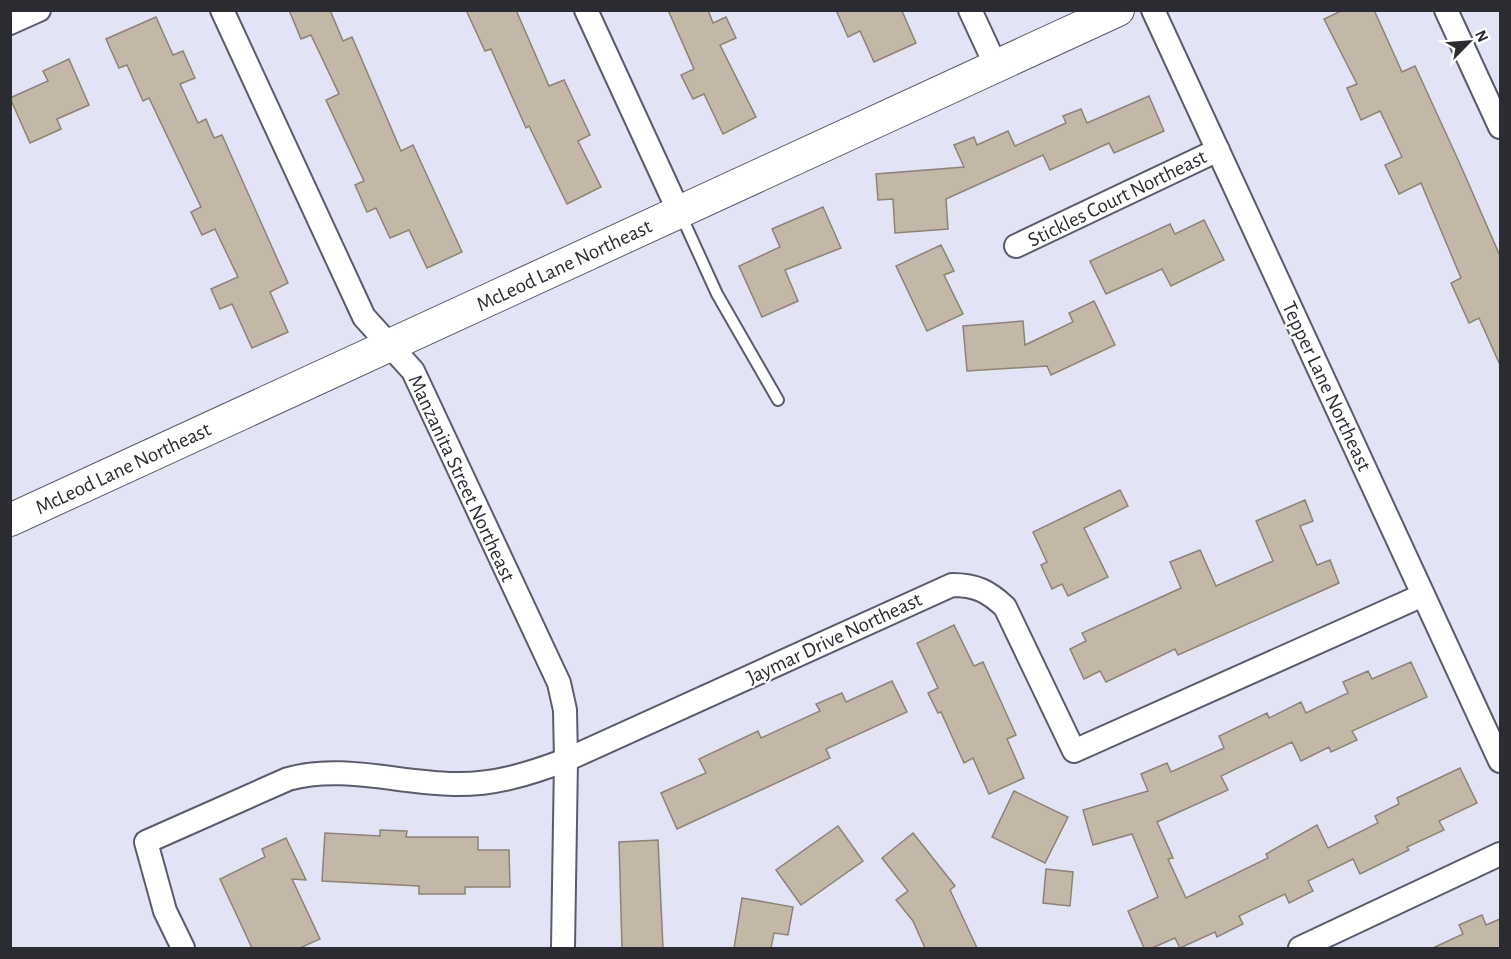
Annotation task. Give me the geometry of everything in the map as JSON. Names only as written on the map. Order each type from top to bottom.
[{"type":"street","points":[[10,23],[39,10]]},
{"type":"street","name":"Manzanita Street Northeast","points":[[222,10],[364,317],[413,371],[559,683],[565,710],[566,760],[563,948]]},
{"type":"street","points":[[586,10],[679,212]]},
{"type":"street","points":[[970,10],[996,66]]},
{"type":"street","name":"McLeod Lane Northeast","points":[[10,520],[1118,10]]},
{"type":"street","name":"Tepper Lane Northeast","points":[[1154,10],[1500,761]]},
{"type":"street","points":[[1446,10],[1500,127]]},
{"type":"street","name":"Stickles Court Northeast","points":[[1016,246],[1218,150]]},
{"type":"street","name":"Jaymar Drive Northeast","points":[[183,948],[165,911],[146,842],[288,779],[310,773],[334,772],[453,784],[482,783],[519,777],[566,760],[952,585],[971,585],[989,592],[1005,607],[1074,752],[1423,595]]},
{"type":"street","points":[[1300,948],[1500,854]]},
{"type":"lane","points":[[679,212],[717,294],[778,400]]},
{"type":"building","points":[[289,10],[330,10],[343,41],[352,37],[401,151],[413,145],[462,252],[427,268],[409,230],[390,238],[376,208],[367,212],[355,185],[364,181],[326,100],[339,94],[311,35],[301,39]]},
{"type":"building","points":[[466,10],[516,10],[549,86],[564,80],[590,135],[578,141],[601,187],[567,204],[529,126],[526,128],[491,49],[485,51]]},
{"type":"building","points":[[668,10],[708,10],[713,23],[726,17],[736,38],[720,45],[756,117],[723,134],[704,94],[693,99],[681,75],[694,69]]},
{"type":"building","points":[[836,10],[904,10],[902,11],[916,43],[874,62],[860,31],[848,37]]},
{"type":"building","points":[[1343,10],[1374,10],[1402,72],[1415,66],[1460,164],[1500,256],[1500,365],[1479,318],[1469,323],[1451,283],[1461,278],[1421,183],[1399,194],[1385,165],[1402,157],[1380,111],[1361,120],[1347,88],[1357,84],[1324,19]]},
{"type":"building","points":[[156,17],[173,55],[183,51],[195,78],[180,84],[198,123],[206,119],[214,138],[222,135],[288,283],[270,292],[288,332],[252,348],[232,304],[220,309],[211,289],[238,277],[215,229],[202,235],[191,212],[201,207],[149,98],[143,101],[127,65],[119,68],[106,39]]},
{"type":"building","points":[[69,59],[89,105],[57,119],[61,129],[30,143],[10,98],[48,81],[43,71]]},
{"type":"building","points":[[1149,96],[1164,131],[1114,153],[1109,143],[1050,170],[1043,155],[946,199],[948,229],[895,233],[893,199],[878,200],[876,174],[964,167],[954,145],[974,137],[977,145],[1008,131],[1015,146],[1066,123],[1063,116],[1081,109],[1087,123]]},
{"type":"building","points":[[823,207],[841,248],[785,270],[798,301],[762,317],[739,266],[780,247],[772,229]]},
{"type":"building","points":[[1204,220],[1224,260],[1171,286],[1162,269],[1106,294],[1090,261],[1170,224],[1175,234]]},
{"type":"building","points":[[941,245],[954,271],[944,275],[963,314],[927,331],[896,266]]},
{"type":"building","points":[[1094,301],[1115,345],[1051,375],[1047,366],[967,371],[963,326],[1023,321],[1025,345],[1073,322],[1069,313]]},
{"type":"building","points":[[1120,490],[1128,506],[1084,528],[1108,577],[1068,596],[1062,584],[1052,589],[1041,565],[1047,562],[1033,532]]},
{"type":"building","points":[[1305,500],[1313,521],[1300,526],[1317,565],[1330,560],[1339,583],[1178,655],[1175,649],[1106,682],[1100,671],[1084,679],[1070,649],[1086,641],[1082,633],[1181,588],[1170,562],[1200,550],[1216,586],[1273,561],[1256,521]]},
{"type":"building","points":[[954,625],[974,666],[983,662],[1016,735],[1007,739],[1024,778],[989,794],[973,758],[964,763],[941,712],[938,713],[928,693],[938,688],[917,643]]},
{"type":"building","points":[[1411,662],[1427,697],[1352,731],[1357,740],[1331,752],[1329,747],[1301,761],[1292,742],[1221,776],[1228,790],[1157,822],[1173,858],[1168,859],[1186,898],[1268,858],[1266,854],[1317,825],[1328,848],[1378,823],[1375,816],[1399,804],[1397,798],[1460,768],[1477,803],[1439,821],[1444,830],[1407,847],[1409,850],[1360,874],[1353,859],[1308,881],[1313,891],[1289,903],[1285,894],[1239,916],[1243,924],[1217,937],[1215,932],[1180,948],[1175,938],[1152,948],[1144,948],[1128,911],[1158,897],[1132,834],[1093,845],[1083,810],[1148,791],[1141,774],[1167,763],[1171,772],[1224,748],[1219,736],[1267,713],[1269,718],[1301,702],[1306,713],[1348,693],[1343,682],[1368,671],[1372,679]]},
{"type":"building","points":[[892,681],[907,712],[826,749],[830,758],[677,829],[661,793],[706,773],[699,759],[758,731],[761,738],[820,711],[816,704],[842,693],[846,702]]},
{"type":"building","points":[[1014,791],[1068,817],[1045,863],[992,837]]},
{"type":"building","points":[[838,826],[863,861],[801,905],[776,870]]},
{"type":"building","points":[[380,830],[407,831],[406,837],[478,837],[478,850],[509,850],[510,887],[465,887],[465,894],[419,894],[419,886],[322,881],[325,833],[380,836]]},
{"type":"building","points":[[913,833],[955,886],[950,890],[977,948],[925,948],[913,921],[896,900],[908,891],[882,858]]},
{"type":"building","points":[[286,838],[306,880],[292,879],[320,939],[300,948],[252,948],[220,879],[265,857],[262,849]]},
{"type":"building","points":[[658,840],[663,948],[622,948],[619,842]]},
{"type":"building","points":[[1046,869],[1073,872],[1070,906],[1043,903]]},
{"type":"building","points":[[742,898],[793,907],[788,935],[774,933],[771,948],[734,948]]},
{"type":"building","points":[[1482,915],[1486,925],[1500,919],[1500,948],[1433,948],[1463,934],[1459,925]]}]
